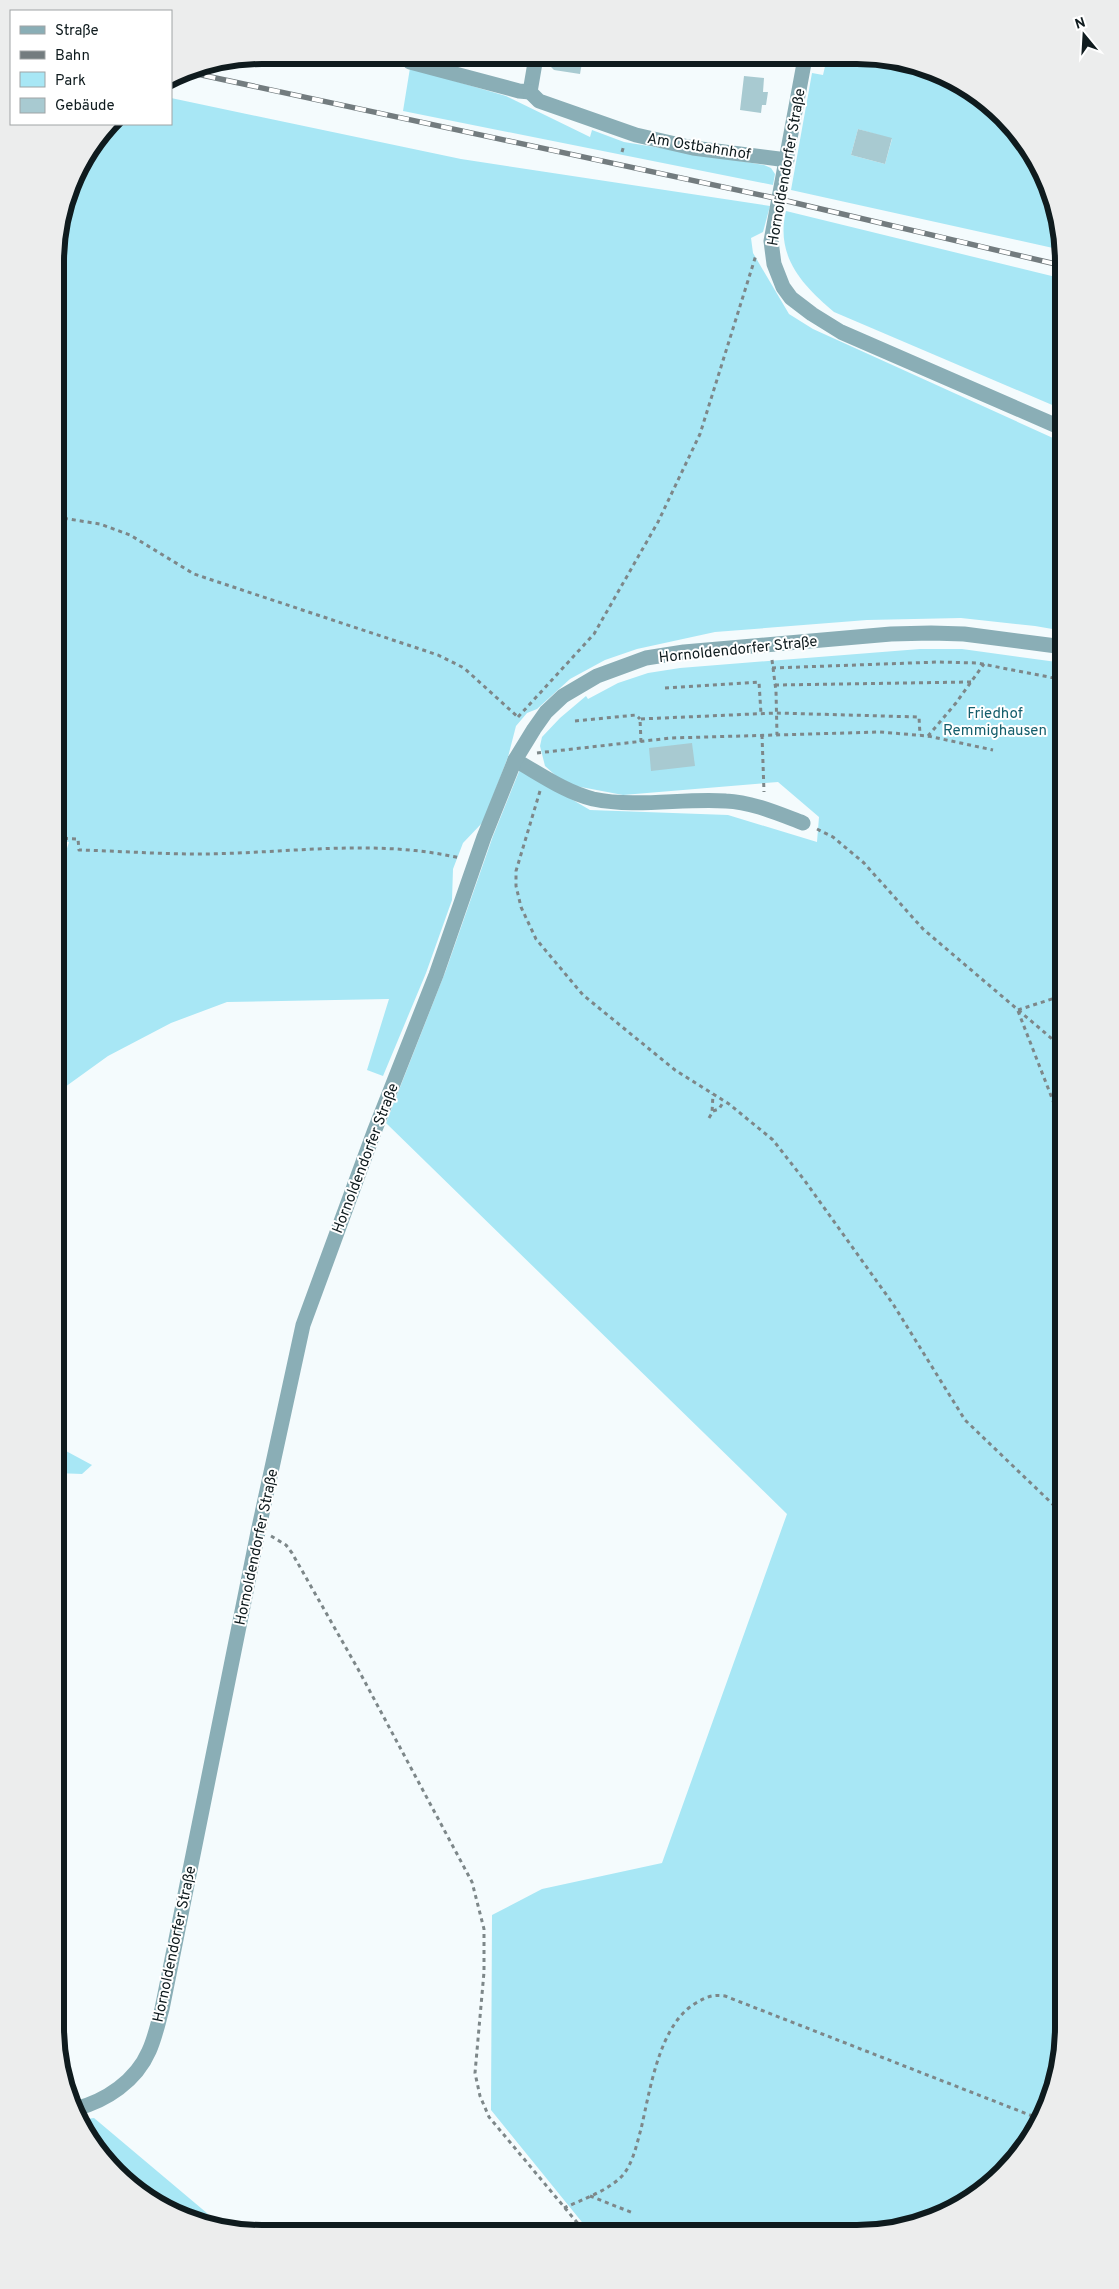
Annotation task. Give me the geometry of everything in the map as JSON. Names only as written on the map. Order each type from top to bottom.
[{"type":"street","name":"Am Ostbahnhof","points":[[418,64],[519,91],[530,92],[539,101],[636,135],[693,148],[787,160]]},
{"type":"street","points":[[530,92],[535,64]]},
{"type":"street","name":"Hornoldendorfer Straße","points":[[804,64],[773,230],[772,253],[777,275],[783,287],[796,302],[841,332],[1055,425]]},
{"type":"street","name":"Hornoldendorfer Straße","points":[[81,2107],[104,2098],[119,2089],[130,2079],[149,2052],[162,2010],[258,1532],[303,1325],[374,1132],[436,975],[475,862],[517,757],[546,712],[563,696],[598,676],[646,658],[684,652],[891,634],[931,633],[964,634],[1055,646]]},
{"type":"street","points":[[517,757],[562,787],[592,798],[621,803],[728,801],[765,809],[803,823]]},
{"type":"path","points":[[518,717],[594,634],[658,522],[700,434],[757,252]]},
{"type":"path","points":[[64,518],[100,524],[130,535],[156,553],[194,574],[438,655],[464,668],[511,709]]},
{"type":"path","points":[[770,644],[775,685],[777,735]]},
{"type":"path","points":[[772,668],[939,662],[984,664],[1055,678]]},
{"type":"path","points":[[928,736],[972,682],[984,664]]},
{"type":"path","points":[[665,688],[759,682],[762,714]]},
{"type":"path","points":[[775,685],[972,682]]},
{"type":"path","points":[[575,721],[636,715],[640,719],[776,713],[919,717],[920,734]]},
{"type":"path","points":[[640,719],[641,742]]},
{"type":"path","points":[[517,757],[671,738],[880,732],[920,734],[993,750]]},
{"type":"path","points":[[762,736],[765,809]]},
{"type":"path","points":[[545,776],[516,871],[516,886],[521,907],[536,939],[583,995],[675,1070],[724,1101],[773,1140],[805,1181],[893,1304],[965,1420],[1055,1506]]},
{"type":"path","points":[[803,823],[833,837],[864,862],[923,929],[1055,1042]]},
{"type":"path","points":[[64,838],[78,839],[79,850],[198,854],[316,848],[372,849],[438,853],[475,862]]},
{"type":"path","points":[[1017,1011],[1055,998]]},
{"type":"path","points":[[1017,1011],[1055,1106]]},
{"type":"path","points":[[710,1118],[713,1111],[713,1094]]},
{"type":"path","points":[[713,1111],[719,1109],[724,1101]]},
{"type":"path","points":[[258,1532],[273,1537],[286,1545],[292,1553],[358,1669],[472,1882],[484,1928],[484,1972],[475,2074],[480,2096],[489,2118],[579,2225]]},
{"type":"path","points":[[564,2208],[605,2189],[624,2174],[636,2149],[654,2075],[666,2041],[677,2019],[690,2006],[715,1994],[725,1996],[1034,2117]]},
{"type":"path","points":[[589,2196],[633,2214]]},
{"type":"green space","points":[[826,64],[883,65],[921,74],[945,84],[967,97],[988,113],[1006,131],[1029,163],[1045,198],[1055,248],[791,190],[812,73],[823,75]],"holes":[[[858,129],[892,139],[885,164],[851,155]]]},
{"type":"green space","points":[[410,68],[506,96],[590,137],[592,130],[624,142],[764,165],[771,168],[775,174],[773,185],[403,111]]},
{"type":"green space","points":[[172,98],[461,159],[770,206],[763,232],[751,238],[753,253],[789,314],[813,329],[1055,439],[1055,629],[961,618],[867,620],[715,632],[637,649],[605,660],[570,679],[537,709],[527,713],[516,726],[508,757],[483,822],[463,843],[453,869],[452,900],[426,973],[383,1076],[367,1070],[389,999],[227,1002],[171,1023],[108,1056],[65,1087],[64,858],[69,842],[64,841],[65,236],[74,198],[84,174],[105,141],[119,125],[172,125]]},
{"type":"green space","points":[[786,211],[1055,277],[1055,406],[834,312],[811,291],[794,268],[784,242]]},
{"type":"green space","name":"Friedhof Remmighausen","points":[[920,649],[962,649],[1055,662],[1054,2053],[1045,2091],[1035,2115],[1014,2148],[988,2176],[967,2192],[945,2205],[921,2215],[883,2224],[584,2225],[491,2110],[492,1915],[542,1889],[662,1863],[787,1514],[386,1123],[446,970],[493,836],[520,769],[590,810],[728,815],[817,842],[819,817],[778,782],[623,795],[565,784],[545,766],[540,746],[542,737],[560,718],[586,696],[588,699],[618,683],[648,673],[680,668]]},
{"type":"green space","points":[[64,1451],[92,1465],[82,1474],[64,1473]]},
{"type":"green space","points":[[94,2118],[213,2219],[198,2215],[174,2205],[141,2184],[113,2158],[86,2119]]},
{"type":"building","points":[[550,64],[582,64],[580,74],[554,70]]},
{"type":"building","points":[[744,76],[764,78],[763,92],[768,92],[766,105],[762,105],[761,113],[740,110]]},
{"type":"building","points":[[858,129],[892,138],[885,164],[851,155]]},
{"type":"building","points":[[692,743],[695,766],[651,771],[649,748]]},
{"type":"railway","points":[[198,74],[770,197],[1055,264]]}]
